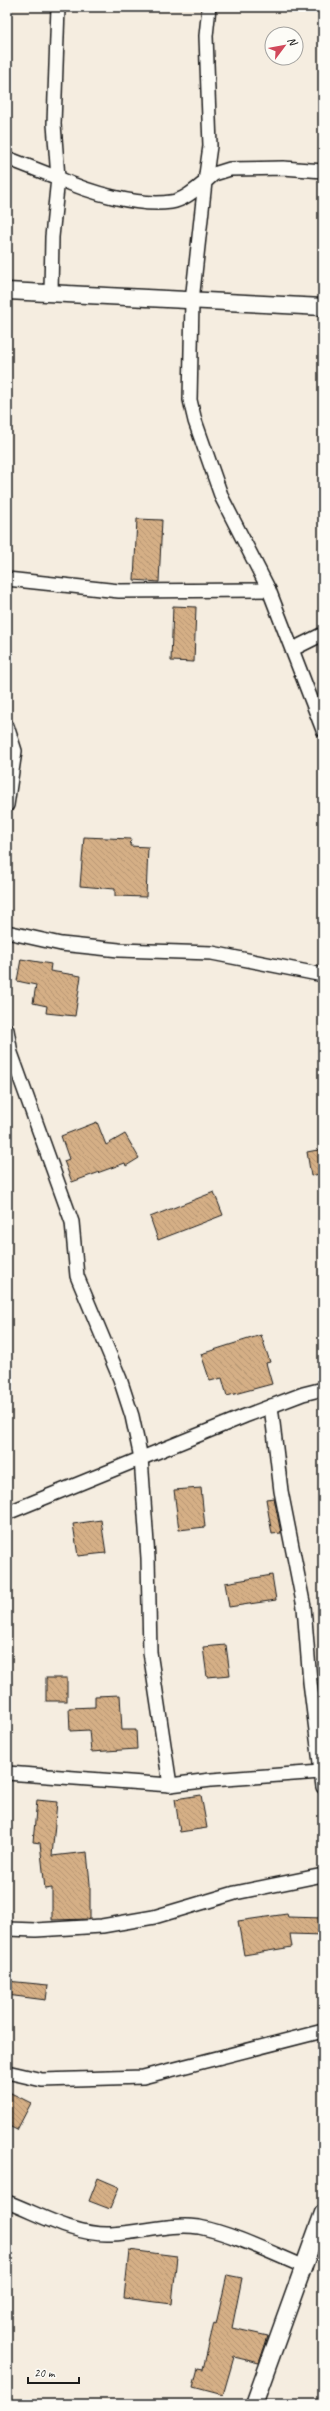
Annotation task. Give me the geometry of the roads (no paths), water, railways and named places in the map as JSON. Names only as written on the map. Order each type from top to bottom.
[{"type":"street","points":[[51,294],[52,237],[58,178],[54,124],[58,7]]},
{"type":"street","points":[[209,7],[206,36],[210,146],[192,301],[189,380],[190,400],[195,421],[222,498],[269,590],[323,730]]},
{"type":"street","points":[[7,158],[80,188],[145,203],[172,202],[190,195],[214,174],[230,169],[283,168],[323,171]]},
{"type":"street","points":[[7,291],[323,307]]},
{"type":"street","points":[[7,579],[119,591],[269,590]]},
{"type":"street","points":[[293,649],[323,634]]},
{"type":"street","points":[[7,726],[15,751],[7,805]]},
{"type":"street","points":[[7,932],[68,945],[133,951],[212,953],[323,975]]},
{"type":"street","points":[[7,1030],[12,1053],[72,1222],[77,1276],[120,1379],[132,1416],[141,1458],[148,1558],[150,1652],[170,1785]]},
{"type":"street","points":[[7,1513],[271,1406],[303,1394],[323,1389]]},
{"type":"street","points":[[271,1406],[281,1491],[304,1607],[323,1787]]},
{"type":"street","points":[[7,1773],[170,1785],[211,1780],[321,1772]]},
{"type":"street","points":[[7,1929],[36,1930],[102,1926],[154,1917],[235,1893],[323,1876]]},
{"type":"street","points":[[7,2072],[42,2080],[143,2077],[323,2031]]},
{"type":"street","points":[[7,2202],[67,2226],[90,2232],[110,2234],[180,2225],[201,2228],[305,2267]]},
{"type":"street","points":[[254,2404],[305,2267],[323,2213]]}]
